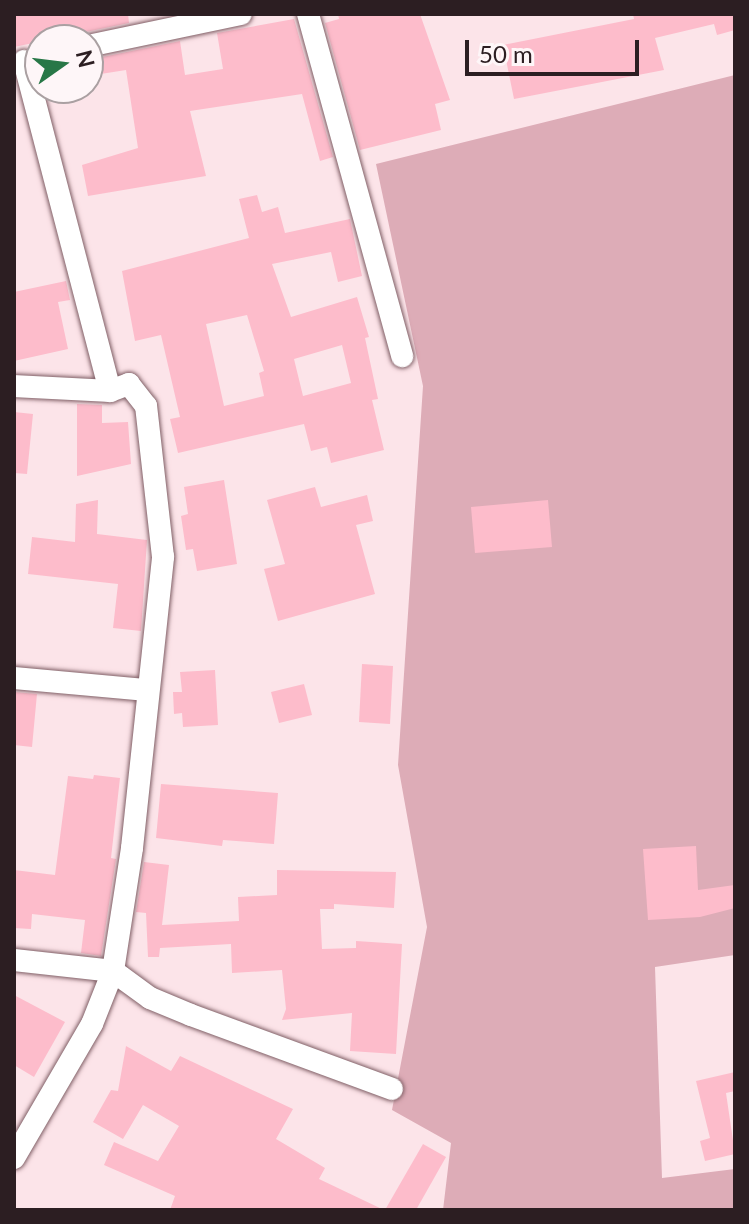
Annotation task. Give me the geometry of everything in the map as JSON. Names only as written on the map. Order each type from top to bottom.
[{"type":"street","points":[[104,43],[241,14]]},
{"type":"street","points":[[308,14],[402,356]]},
{"type":"street","points":[[37,104],[110,391]]},
{"type":"street","points":[[14,386],[110,391],[129,384],[141,394],[152,434],[163,557],[132,848],[113,971],[92,1024],[14,1158]]},
{"type":"street","points":[[14,678],[147,690]]},
{"type":"street","points":[[14,960],[113,971],[150,998],[392,1089]]},
{"type":"shaded area","points":[[735,75],[735,955],[655,967],[662,1178],[735,1169],[735,1210],[443,1210],[451,1143],[392,1110],[427,927],[398,765],[423,386],[376,164]]},
{"type":"building","points":[[14,14],[128,14],[129,23],[104,28],[104,24],[24,24],[24,45],[14,47]]},
{"type":"building","points":[[338,14],[420,14],[450,100],[435,104],[441,130],[360,150],[325,23],[339,19]]},
{"type":"building","points":[[633,14],[735,14],[735,30],[717,35],[714,24],[655,38],[664,70],[514,99],[503,45],[634,19]]},
{"type":"building","points":[[294,19],[333,157],[320,161],[302,94],[190,111],[206,176],[88,196],[82,165],[138,148],[126,70],[104,73],[104,57],[180,41],[185,75],[223,69],[217,33]]},
{"type":"building","points":[[257,195],[262,212],[278,207],[285,233],[350,219],[362,276],[338,282],[331,252],[272,264],[291,317],[357,297],[369,337],[365,338],[378,399],[372,400],[384,450],[331,463],[327,447],[311,451],[304,424],[178,453],[170,419],[180,417],[161,335],[135,341],[122,271],[249,238],[239,199]],"holes":[[[247,315],[264,371],[259,373],[264,396],[224,406],[206,324]],[[342,345],[351,383],[303,396],[294,359]]]},
{"type":"building","points":[[66,281],[70,300],[58,302],[68,349],[14,361],[14,292]]},
{"type":"building","points":[[77,404],[102,405],[102,423],[128,422],[131,464],[77,476]]},
{"type":"building","points":[[14,412],[33,414],[27,474],[14,473]]},
{"type":"building","points":[[224,480],[237,564],[197,571],[193,549],[186,550],[181,516],[188,514],[184,487]]},
{"type":"building","points":[[315,487],[321,507],[367,495],[373,521],[356,525],[375,594],[278,621],[264,569],[285,564],[267,500]]},
{"type":"building","points":[[98,500],[97,534],[147,540],[141,631],[113,628],[118,584],[28,574],[32,537],[75,542],[76,504]]},
{"type":"building","points":[[548,500],[552,547],[475,553],[471,507]]},
{"type":"building","points":[[362,664],[393,666],[390,724],[359,722]]},
{"type":"building","points":[[215,670],[218,725],[183,727],[182,713],[174,714],[173,692],[182,692],[180,672]]},
{"type":"building","points":[[304,684],[312,715],[279,723],[271,692]]},
{"type":"building","points":[[14,692],[37,694],[32,747],[14,745]]},
{"type":"building","points":[[94,775],[120,778],[111,858],[116,859],[101,956],[81,953],[85,920],[32,914],[31,929],[14,928],[14,870],[55,875],[68,776],[93,779]]},
{"type":"building","points":[[161,784],[278,793],[274,844],[223,840],[222,846],[156,838]]},
{"type":"building","points":[[696,846],[698,890],[735,885],[735,908],[700,917],[648,920],[643,849]]},
{"type":"building","points":[[144,862],[169,865],[162,925],[239,921],[238,897],[277,895],[277,870],[396,872],[394,908],[334,904],[334,909],[320,909],[322,949],[356,948],[356,941],[402,944],[396,1054],[350,1051],[352,1013],[282,1020],[286,1009],[282,970],[232,973],[231,944],[160,948],[159,957],[148,957],[146,913],[136,912]]},
{"type":"building","points":[[14,995],[65,1022],[34,1077],[14,1065]]},
{"type":"building","points":[[126,1046],[171,1071],[180,1056],[293,1109],[276,1139],[325,1168],[319,1179],[384,1210],[170,1210],[175,1196],[104,1165],[114,1142],[158,1161],[179,1126],[143,1105],[123,1139],[93,1122],[111,1090],[118,1091]]},
{"type":"building","points":[[735,1072],[735,1091],[726,1093],[735,1154],[705,1161],[700,1141],[710,1138],[696,1081]]},
{"type":"building","points":[[423,1144],[446,1157],[416,1210],[385,1210]]}]
